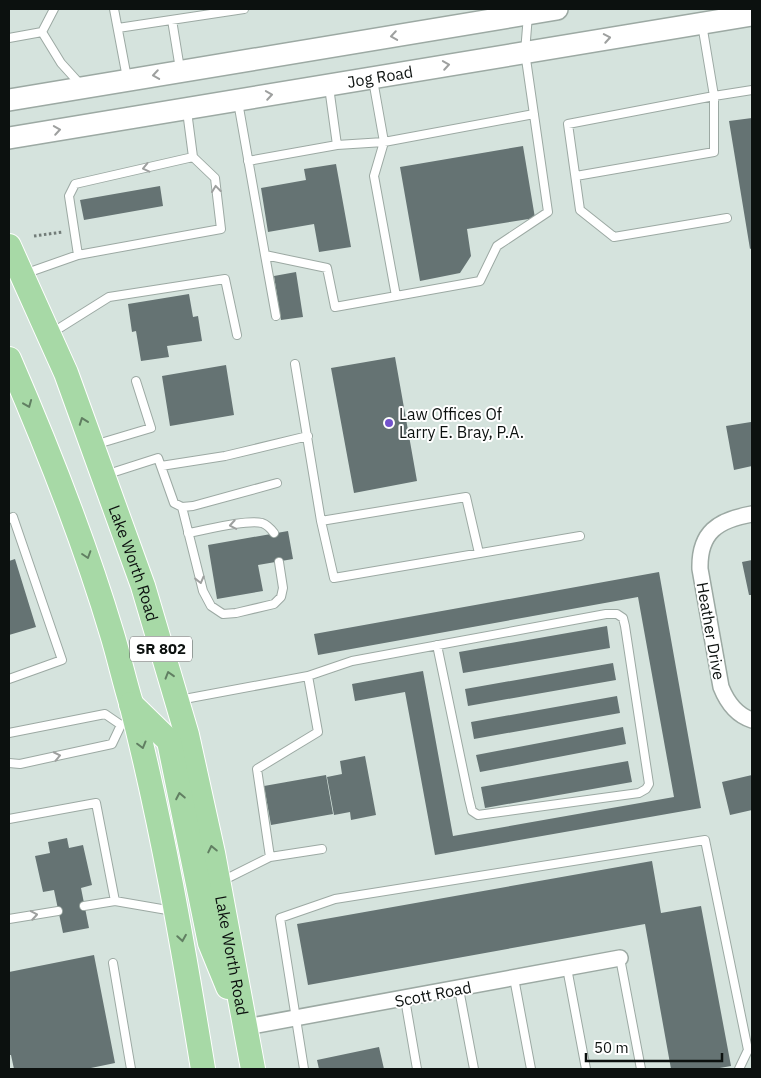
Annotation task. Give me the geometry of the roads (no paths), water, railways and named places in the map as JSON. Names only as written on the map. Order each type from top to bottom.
[{"type":"main road","points":[[9,100],[528,11],[557,9]]},
{"type":"main road","name":"Jog Road","points":[[9,138],[752,15]]},
{"type":"main road","name":"Lake Worth Road","points":[[9,246],[66,373],[142,586],[187,735],[219,883],[253,1069]]},
{"type":"main road","name":"SR 802","points":[[9,359],[82,540],[113,636],[129,716],[146,762],[177,912],[203,1069]]},
{"type":"main road","points":[[129,716],[169,741],[210,943],[246,1027]]},
{"type":"street","name":"Heather Drive","points":[[752,514],[734,517],[721,522],[711,531],[703,543],[700,556],[700,569],[721,687],[726,700],[735,710],[752,720]]},
{"type":"street","name":"Scott Road","points":[[246,1027],[620,958]]},
{"type":"lane","points":[[42,32],[54,9]]},
{"type":"lane","points":[[114,9],[127,80]]},
{"type":"lane","points":[[118,28],[244,9]]},
{"type":"lane","points":[[265,255],[327,268],[335,307],[480,280],[497,246],[548,212],[524,52],[528,11]]},
{"type":"lane","points":[[172,20],[181,71]]},
{"type":"lane","points":[[576,176],[714,152],[714,96],[702,22]]},
{"type":"lane","points":[[9,38],[42,32]]},
{"type":"lane","points":[[42,32],[61,64],[83,88]]},
{"type":"lane","points":[[372,78],[384,142],[374,176],[396,296]]},
{"type":"lane","points":[[329,85],[338,145]]},
{"type":"lane","points":[[727,218],[614,237],[580,210],[568,124],[752,90]]},
{"type":"lane","points":[[238,100],[276,316]]},
{"type":"lane","points":[[22,275],[78,255],[222,229],[215,178],[193,157],[187,109]]},
{"type":"lane","points":[[248,161],[338,145],[384,142],[534,114]]},
{"type":"lane","points":[[78,255],[69,196],[75,184],[193,157]]},
{"type":"lane","points":[[48,335],[109,297],[225,279],[237,335]]},
{"type":"lane","points":[[294,364],[334,578],[580,536]]},
{"type":"lane","points":[[92,446],[151,428],[136,381]]},
{"type":"lane","points":[[161,466],[225,456],[308,436]]},
{"type":"lane","points":[[103,476],[158,458],[174,502],[182,507],[277,483]]},
{"type":"lane","points":[[322,521],[466,497],[479,554]]},
{"type":"lane","points":[[182,507],[203,591],[211,606],[223,614],[236,613],[274,604],[281,597],[284,588],[279,562]]},
{"type":"lane","points":[[9,519],[14,517],[62,660],[9,679]]},
{"type":"lane","points":[[188,533],[246,523],[262,523],[271,528],[274,533]]},
{"type":"lane","points":[[176,700],[308,676],[352,661],[437,645],[606,614],[617,614],[623,618],[649,784],[646,789],[639,793],[487,815],[478,815],[472,811],[437,645]]},
{"type":"lane","points":[[270,857],[257,769],[318,732],[308,676]]},
{"type":"lane","points":[[9,733],[104,714],[129,716],[112,744],[20,764],[9,763]]},
{"type":"lane","points":[[9,819],[96,803],[115,901]]},
{"type":"lane","points":[[304,1069],[280,918],[336,899],[705,840],[748,1050],[739,1069]]},
{"type":"lane","points":[[219,883],[270,857],[322,849]]},
{"type":"lane","points":[[84,906],[115,901],[177,912]]},
{"type":"lane","points":[[9,919],[58,910]]},
{"type":"lane","points":[[620,958],[640,1069]]},
{"type":"lane","points":[[113,963],[131,1069]]},
{"type":"lane","points":[[567,968],[586,1069]]},
{"type":"lane","points":[[514,978],[532,1069]]},
{"type":"lane","points":[[459,989],[474,1069]]},
{"type":"lane","points":[[405,999],[416,1069]]},
{"type":"place","name":"Law Offices Of Larry E. Bray, P.A.","points":[[389,423]]}]
